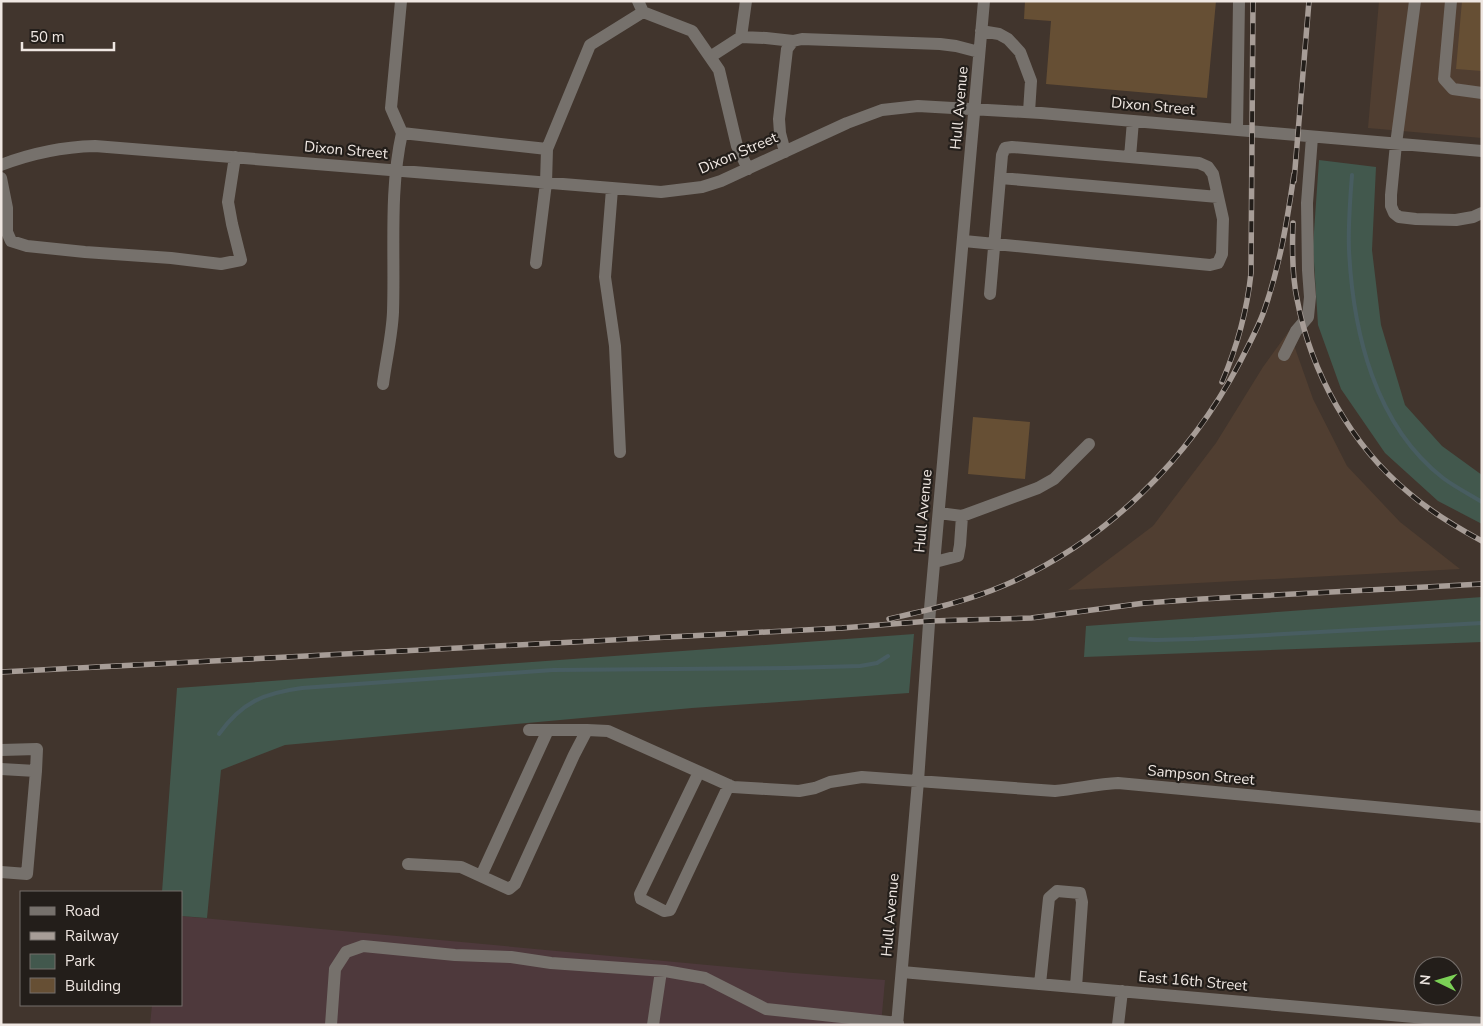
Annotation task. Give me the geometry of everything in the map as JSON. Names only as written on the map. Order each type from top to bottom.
[{"type":"street","points":[[383,384],[393,314],[396,170],[402,133],[391,108],[401,1]]},
{"type":"street","points":[[741,37],[746,1]]},
{"type":"street","name":"Hull Avenue","points":[[898,1024],[939,513],[984,1]]},
{"type":"street","points":[[1237,130],[1239,1]]},
{"type":"street","points":[[1414,1],[1396,144],[1391,206],[1394,213],[1399,216],[1438,220],[1456,220],[1473,217],[1482,213]]},
{"type":"street","points":[[1451,1],[1444,79],[1453,90],[1482,93]]},
{"type":"street","points":[[536,263],[546,183],[547,149],[590,45],[640,7],[692,31],[719,70],[737,146],[748,169]]},
{"type":"street","points":[[981,31],[999,34],[1008,39],[1020,52],[1031,81],[1029,112]]},
{"type":"street","points":[[710,57],[741,37],[793,41],[802,39],[940,44],[980,52]]},
{"type":"street","points":[[785,152],[780,133],[779,119],[787,49],[793,41]]},
{"type":"street","name":"Dixon Street","points":[[1,165],[44,151],[69,147],[95,146],[661,192],[702,187],[721,181],[847,123],[882,110],[918,106],[1029,112],[1482,151]]},
{"type":"street","points":[[1130,157],[1133,121]]},
{"type":"street","points":[[402,133],[547,149]]},
{"type":"street","points":[[1284,355],[1296,331],[1308,317],[1310,297],[1307,203],[1312,136]]},
{"type":"street","points":[[964,241],[995,244],[1210,265],[1218,263],[1222,254],[1223,219],[1213,174],[1208,166],[1199,163],[1012,147],[1005,148],[1002,154],[995,244],[990,294]]},
{"type":"street","points":[[1,178],[6,208],[7,232],[11,241],[27,246],[220,264],[241,260],[228,202],[235,157]]},
{"type":"street","points":[[1000,178],[1218,197]]},
{"type":"street","points":[[612,189],[605,278],[615,346],[620,452]]},
{"type":"street","points":[[939,513],[962,516],[1038,488],[1054,479],[1089,444]]},
{"type":"street","points":[[935,562],[958,556],[962,516]]},
{"type":"street","name":"Sampson Street","points":[[529,730],[608,731],[733,787],[799,792],[830,782],[862,777],[1055,791],[1076,789],[1096,784],[1118,783],[1482,817]]},
{"type":"street","points":[[481,876],[548,730]]},
{"type":"street","points":[[408,864],[462,867],[509,888],[515,884],[587,730]]},
{"type":"street","points":[[1,750],[37,749],[27,874],[1,872]]},
{"type":"street","points":[[1,769],[36,771]]},
{"type":"street","points":[[699,772],[640,894],[641,900],[664,911],[670,910],[729,785]]},
{"type":"street","points":[[1040,984],[1049,898],[1057,891],[1080,894],[1082,902],[1076,987]]},
{"type":"street","points":[[331,1025],[335,969],[346,952],[363,946],[661,971],[705,978],[766,1008],[844,1021],[898,1024]]},
{"type":"street","points":[[653,1025],[661,971]]},
{"type":"street","name":"East 16th Street","points":[[902,972],[1482,1023]]},
{"type":"street","points":[[1118,1025],[1122,991]]},
{"type":"shaded area","points":[[1379,1],[1482,1],[1482,138],[1368,128]]},
{"type":"shaded area","points":[[1289,331],[1313,399],[1347,466],[1400,522],[1460,569],[1068,590],[1153,526],[1216,443],[1263,367]]},
{"type":"shaded area","points":[[182,916],[885,980],[881,1025],[150,1025],[152,1006],[182,1006]]},
{"type":"green space","points":[[1319,160],[1376,167],[1372,250],[1381,325],[1405,405],[1442,446],[1482,475],[1482,524],[1438,501],[1385,453],[1341,389],[1318,325],[1313,246]]},
{"type":"green space","points":[[1482,597],[1482,642],[1084,657],[1086,626]]},
{"type":"green space","points":[[914,634],[909,693],[692,708],[285,745],[221,770],[207,918],[182,916],[182,891],[162,891],[177,688]]},
{"type":"building","points":[[1025,1],[1216,1],[1207,98],[1046,84],[1051,21],[1024,19]]},
{"type":"building","points":[[1462,1],[1482,1],[1482,71],[1456,69]]},
{"type":"building","points":[[973,417],[1030,422],[1025,479],[968,474]]},
{"type":"waterway","points":[[1352,175],[1349,231],[1351,281],[1363,345],[1372,375],[1384,404],[1400,432],[1420,456],[1443,478],[1482,502]]},
{"type":"waterway","points":[[1130,639],[1194,639],[1482,623]]},
{"type":"waterway","points":[[219,734],[236,714],[255,701],[265,696],[302,688],[553,670],[860,666],[877,663],[888,656]]},
{"type":"railway","points":[[1222,382],[1241,329],[1251,273],[1253,1]]},
{"type":"railway","points":[[1294,181],[1309,1]]},
{"type":"railway","points":[[889,619],[977,596],[1042,567],[1077,546],[1110,521],[1141,494],[1170,464],[1196,432],[1219,398],[1259,324],[1270,294],[1279,260],[1294,174]]},
{"type":"railway","points":[[1293,223],[1294,281],[1303,327],[1312,354],[1336,406],[1369,453],[1388,474],[1426,507],[1482,541]]},
{"type":"railway","points":[[1,672],[842,628],[930,621],[1031,618],[1145,603],[1482,584]]}]
